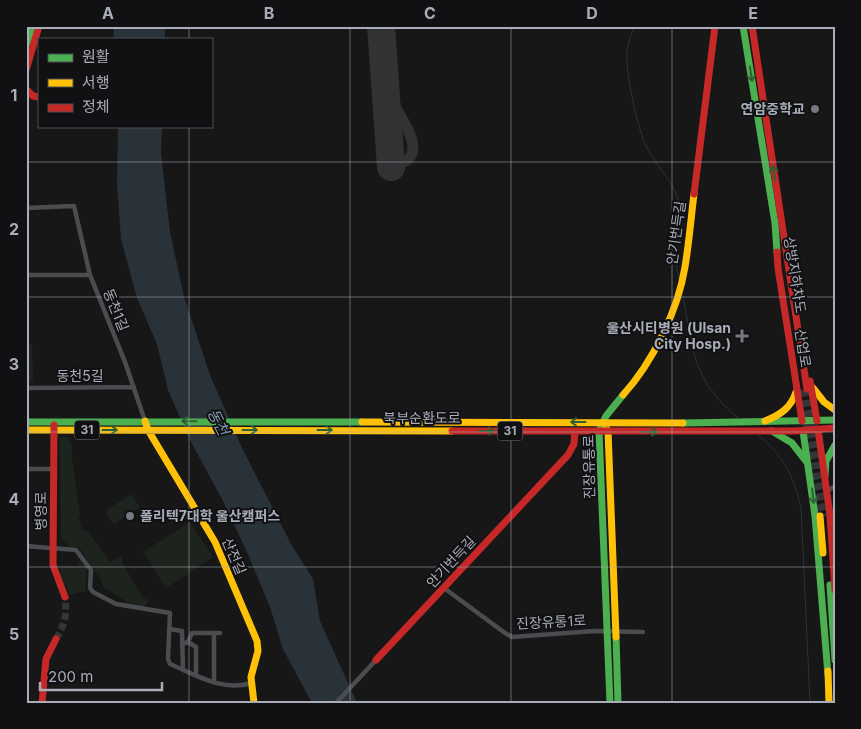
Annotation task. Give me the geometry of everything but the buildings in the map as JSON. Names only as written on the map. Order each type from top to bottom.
[{"type":"main road","points":[[26,45],[33,26]]},
{"type":"main road","points":[[26,58],[39,26]]},
{"type":"main road","points":[[26,70],[39,26]]},
{"type":"main road","name":"안기번득길","points":[[604,422],[606,415],[629,390],[661,336],[675,303],[685,268],[716,26]]},
{"type":"main road","name":"산업로","points":[[743,26],[778,222],[795,287],[817,421],[827,490],[835,590]]},
{"type":"main road","name":"산업로","points":[[752,26],[778,222],[778,268],[801,389],[802,421],[815,516],[828,675]]},
{"type":"main road","points":[[26,89],[33,96],[38,97]]},
{"type":"main road","points":[[810,381],[818,395],[835,410]]},
{"type":"main road","points":[[758,422],[779,415],[788,408],[801,389]]},
{"type":"main road","name":"31","points":[[817,421],[835,420]]},
{"type":"main road","name":"북부순환도로","points":[[26,430],[54,426],[145,421],[817,421]]},
{"type":"main road","name":"산전길","points":[[145,421],[148,430],[215,542],[257,641],[258,651],[251,671],[254,703]]},
{"type":"main road","name":"북부순환도로","points":[[26,422],[54,426],[148,430],[803,431],[835,428]]},
{"type":"main road","name":"진장유통로","points":[[604,422],[599,431],[611,631],[618,703]]},
{"type":"main road","name":"진장유통로","points":[[604,422],[608,431],[611,631],[610,703]]},
{"type":"main road","name":"병영로","points":[[54,426],[54,568],[65,597]]},
{"type":"main road","name":"안기번득길","points":[[376,660],[568,455],[574,444],[575,431]]},
{"type":"main road","points":[[769,431],[788,440],[805,460],[809,471]]},
{"type":"main road","points":[[824,476],[826,461],[835,445]]},
{"type":"main road","name":"산업로","points":[[829,703],[822,516],[835,660]]},
{"type":"main road","points":[[42,703],[46,659],[56,639]]},
{"type":"street","name":"동천1길","points":[[26,208],[74,206],[90,275],[134,387],[145,421]]},
{"type":"street","points":[[26,275],[90,275]]},
{"type":"street","name":"동천5길","points":[[26,388],[134,387]]},
{"type":"street","points":[[26,469],[54,470]]},
{"type":"street","points":[[827,490],[835,486]]},
{"type":"street","points":[[26,546],[73,549],[91,570],[90,588],[93,592],[116,604],[170,614],[168,659],[170,664],[214,682],[233,687],[251,683]]},
{"type":"street","name":"진장유통1로","points":[[444,588],[512,637],[611,631],[643,632]]},
{"type":"street","points":[[169,629],[182,631],[185,643],[183,669]]},
{"type":"street","points":[[185,643],[192,633],[220,633]]},
{"type":"street","points":[[214,633],[214,682]]},
{"type":"street","points":[[185,643],[196,647],[196,675]]},
{"type":"street","points":[[336,703],[376,660]]},
{"type":"shaded area","points":[[26,344],[32,344],[33,380],[31,383],[26,383]]},
{"type":"shaded area","points":[[59,437],[67,437],[72,444],[80,516],[78,518],[83,531],[86,529],[110,562],[121,556],[122,562],[143,599],[148,599],[143,608],[127,605],[124,600],[103,587],[100,577],[78,547],[71,548],[61,538]]},
{"type":"shaded area","points":[[131,494],[140,507],[114,524],[105,511]]},
{"type":"shaded area","points":[[190,522],[213,557],[166,588],[143,552]]},
{"type":"shaded area","points":[[81,558],[87,565],[85,592],[70,595],[61,576],[59,565],[78,566]]},
{"type":"water","points":[[114,26],[165,26],[165,38],[113,38]]},
{"type":"water","name":"동천","points":[[118,128],[162,128],[161,153],[170,232],[184,297],[210,375],[242,448],[291,544],[313,579],[320,621],[357,703],[312,703],[283,649],[270,607],[247,552],[223,501],[190,440],[168,390],[157,344],[137,298],[121,239],[117,183]]},
{"type":"waterway","points":[[635,26],[627,52],[630,86],[643,140],[672,186],[678,200],[679,214],[675,248],[679,279]]},
{"type":"waterway","points":[[682,293],[692,346],[702,375],[722,403],[738,418]]},
{"type":"waterway","points":[[758,435],[775,451],[786,467],[791,476],[801,507],[810,703]]},
{"type":"taxiway","points":[[384,78],[390,97],[410,133],[412,142],[413,151],[409,158],[398,164],[389,163],[381,153],[387,109]]},
{"type":"runway","points":[[381,26],[391,167]]},
{"type":"tunnel","points":[[807,389],[825,516]]},
{"type":"tunnel","points":[[801,390],[820,516]]},
{"type":"tunnel","points":[[56,639],[65,619],[65,597]]},
{"type":"traffic: fast","points":[[26,45],[34,26]]},
{"type":"traffic: fast","points":[[743,26],[775,223],[777,252]]},
{"type":"traffic: fast","points":[[610,703],[599,431],[606,416],[623,395]]},
{"type":"traffic: fast","points":[[683,423],[835,420]]},
{"type":"traffic: fast","points":[[26,422],[362,422]]},
{"type":"traffic: fast","points":[[772,431],[792,443],[806,461]]},
{"type":"traffic: fast","points":[[803,431],[815,516],[828,675]]},
{"type":"traffic: fast","points":[[825,476],[826,461],[835,445]]},
{"type":"traffic: fast","points":[[830,585],[835,660]]},
{"type":"traffic: fast","points":[[616,637],[618,703]]},
{"type":"traffic: slow","points":[[623,395],[634,382],[654,351],[663,335],[677,300],[685,267],[694,194]]},
{"type":"traffic: slow","points":[[813,388],[824,402],[835,410]]},
{"type":"traffic: slow","points":[[765,421],[784,410],[794,398],[796,392]]},
{"type":"traffic: slow","points":[[145,421],[148,430],[215,542],[257,641],[258,651],[251,677],[254,703]]},
{"type":"traffic: slow","points":[[362,422],[683,423]]},
{"type":"traffic: slow","points":[[606,427],[608,431],[616,637]]},
{"type":"traffic: slow","points":[[26,430],[452,431]]},
{"type":"traffic: slow","points":[[820,516],[823,553]]},
{"type":"traffic: slow","points":[[828,671],[829,703]]},
{"type":"traffic: jam","points":[[26,70],[39,26]]},
{"type":"traffic: jam","points":[[694,194],[715,26]]},
{"type":"traffic: jam","points":[[752,26],[807,389]]},
{"type":"traffic: jam","points":[[26,89],[33,96],[38,97]]},
{"type":"traffic: jam","points":[[777,252],[802,421]]},
{"type":"traffic: jam","points":[[810,381],[817,421]]},
{"type":"traffic: jam","points":[[54,425],[53,565],[65,597]]},
{"type":"traffic: jam","points":[[452,431],[795,431],[835,428]]},
{"type":"traffic: jam","points":[[818,429],[830,515],[835,590]]},
{"type":"traffic: jam","points":[[376,660],[568,455],[574,444],[575,431]]},
{"type":"traffic: jam","points":[[42,703],[46,659],[56,639]]},
{"type":"place","name":"연암중학교","points":[[815,109]]},
{"type":"place","name":"울산시티병원 (Ulsan City Hosp.)","points":[[742,336]]},
{"type":"place","name":"폴리텍7대학 울산캠퍼스","points":[[130,516]]}]
